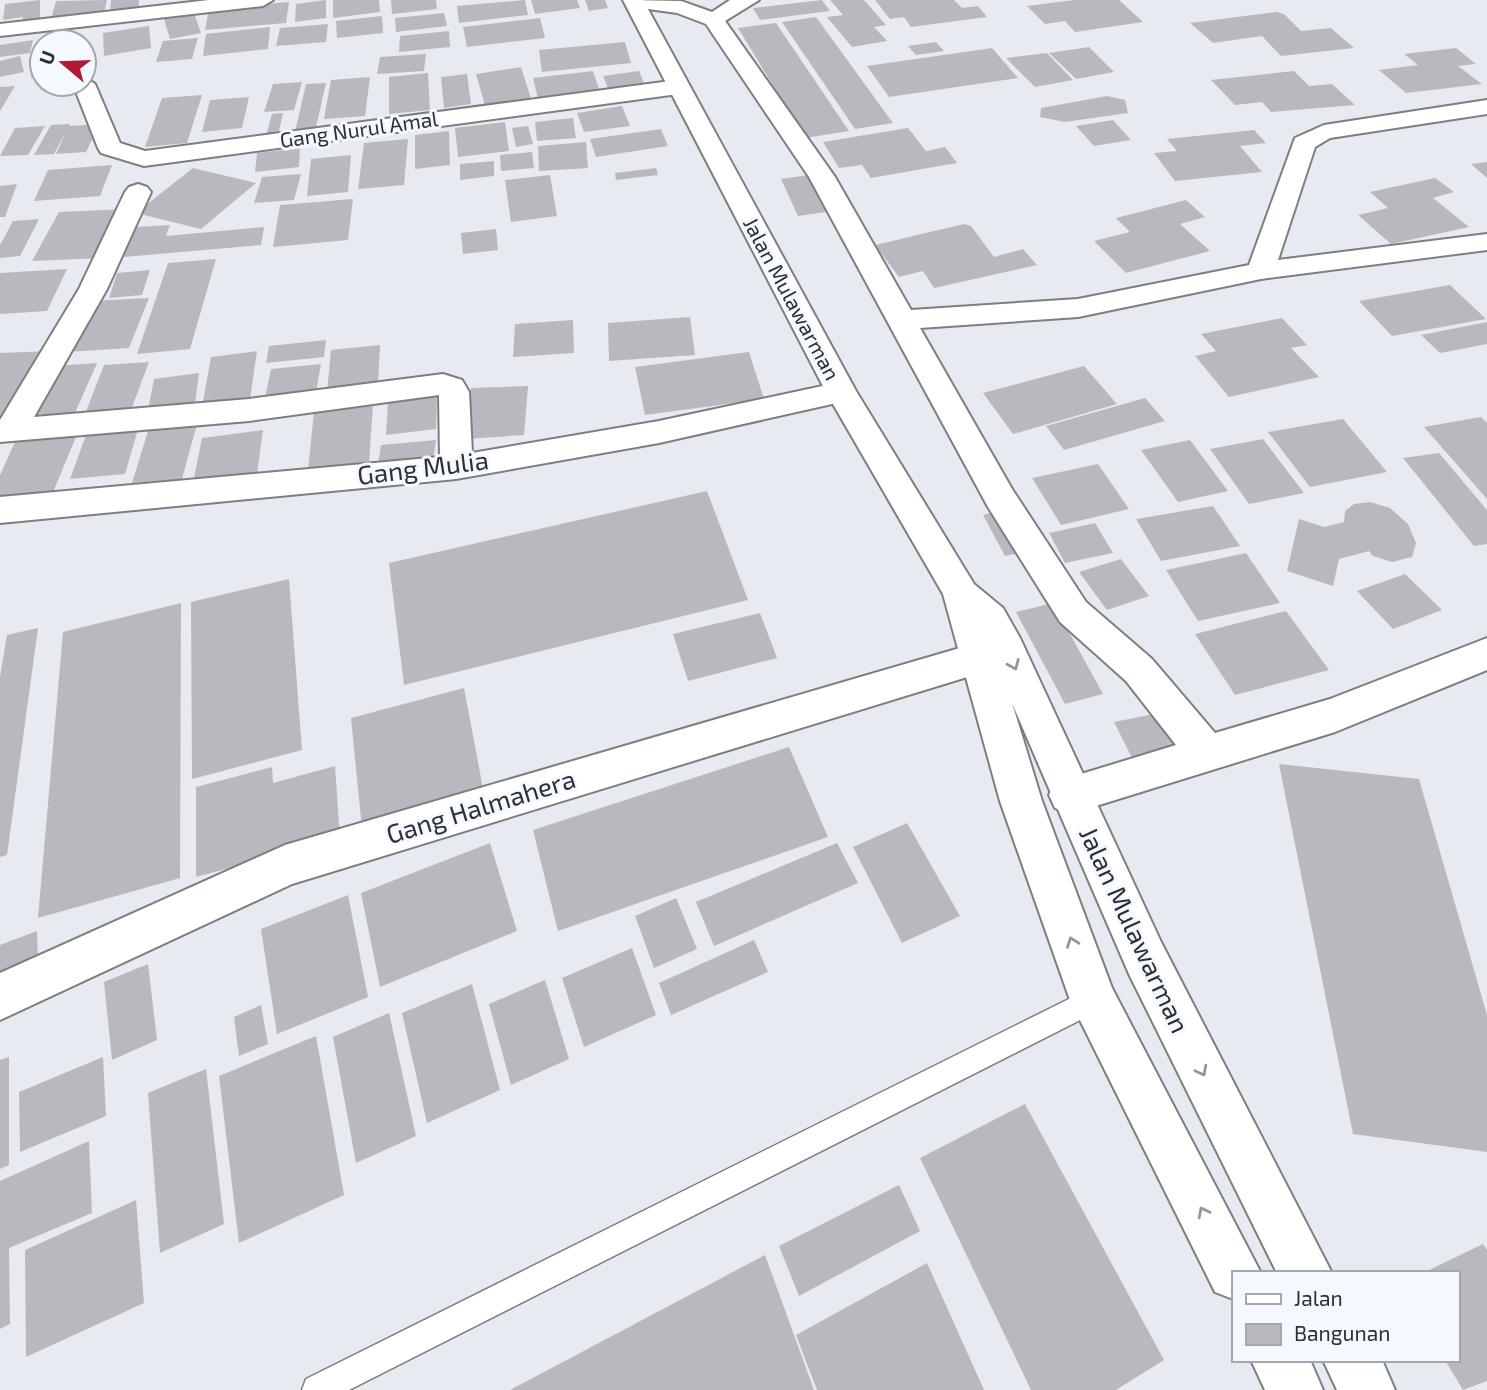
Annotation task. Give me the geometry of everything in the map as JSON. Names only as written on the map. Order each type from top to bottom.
[{"type":"main road","points":[[0,30],[262,0]]},
{"type":"main road","points":[[714,20],[730,7],[749,0]]},
{"type":"main road","points":[[634,1],[681,7],[714,20],[822,177],[993,486],[1073,612],[1139,670],[1208,754]]},
{"type":"main road","name":"Jalan Mulawarman","points":[[634,1],[841,392],[960,592],[977,659],[1021,801],[1093,1000],[1233,1271]]},
{"type":"main road","points":[[79,20],[80,28]]},
{"type":"main road","name":"Gang Nurul Amal","points":[[90,98],[110,148],[144,159],[678,87]]},
{"type":"main road","points":[[1261,271],[1304,143],[1324,132],[1487,107]]},
{"type":"main road","points":[[5,430],[93,289],[138,192]]},
{"type":"main road","points":[[902,320],[1078,308],[1261,271],[1487,242]]},
{"type":"main road","points":[[5,430],[249,410],[443,384],[454,392],[456,467]]},
{"type":"main road","name":"Gang Mulia","points":[[0,510],[456,467],[659,432],[841,392]]},
{"type":"main road","name":"Jalan Mulawarman","points":[[960,592],[990,618],[1007,649],[1144,958],[1304,1271]]},
{"type":"main road","points":[[1070,795],[1335,715],[1487,654]]},
{"type":"main road","name":"Gang Halmahera","points":[[0,997],[285,866],[977,659]]},
{"type":"main road","points":[[1352,1362],[1367,1390]]},
{"type":"lane","points":[[317,1390],[1093,1000]]},
{"type":"building","points":[[40,0],[40,20],[22,22],[23,17],[3,20],[5,4]]},
{"type":"building","points":[[107,0],[104,13],[51,19],[56,1]]},
{"type":"building","points":[[111,0],[139,0],[139,10],[110,14]]},
{"type":"building","points":[[326,0],[326,18],[295,22],[296,4]]},
{"type":"building","points":[[333,0],[379,0],[380,12],[333,18]]},
{"type":"building","points":[[391,0],[436,0],[437,9],[392,14]]},
{"type":"building","points":[[525,0],[528,15],[459,23],[457,6]]},
{"type":"building","points":[[531,0],[577,0],[580,8],[535,14]]},
{"type":"building","points":[[585,0],[605,0],[608,8],[589,11]]},
{"type":"building","points":[[822,0],[830,11],[760,20],[753,8]]},
{"type":"building","points":[[830,0],[864,0],[886,25],[874,27],[887,41],[852,47],[827,17],[843,15]]},
{"type":"building","points":[[875,0],[954,0],[962,8],[978,6],[987,17],[911,27],[904,17],[890,19]]},
{"type":"building","points":[[1074,0],[1119,0],[1143,22],[1075,32],[1065,21],[1045,24],[1027,6]]},
{"type":"building","points":[[289,2],[286,23],[205,30],[209,9]]},
{"type":"building","points":[[1276,12],[1284,14],[1301,31],[1331,28],[1354,48],[1281,56],[1262,36],[1213,43],[1190,23]]},
{"type":"building","points":[[194,13],[201,33],[170,39],[164,19]]},
{"type":"building","points":[[444,13],[447,26],[396,32],[395,18]]},
{"type":"building","points":[[382,16],[383,33],[337,38],[336,21]]},
{"type":"building","points":[[816,17],[893,123],[855,129],[782,22]]},
{"type":"building","points":[[540,18],[545,38],[467,47],[463,27]]},
{"type":"building","points":[[776,23],[849,131],[805,138],[738,28]]},
{"type":"building","points":[[328,24],[326,42],[276,46],[280,28]]},
{"type":"building","points":[[149,26],[151,48],[104,56],[103,33]]},
{"type":"building","points":[[270,27],[268,49],[203,56],[206,34]]},
{"type":"building","points":[[449,31],[450,47],[399,52],[400,36]]},
{"type":"building","points":[[198,38],[192,59],[156,62],[163,41]]},
{"type":"building","points":[[28,41],[28,53],[0,57],[0,45]]},
{"type":"building","points":[[625,42],[631,63],[542,72],[539,50]]},
{"type":"building","points":[[936,42],[944,51],[916,55],[908,46]]},
{"type":"building","points":[[1089,47],[1114,72],[1076,79],[1049,53]]},
{"type":"building","points":[[992,48],[1018,78],[889,97],[867,66]]},
{"type":"building","points":[[1456,48],[1476,64],[1458,66],[1482,84],[1406,93],[1379,70],[1418,65],[1404,54]]},
{"type":"building","points":[[1047,53],[1073,80],[1035,87],[1006,58]]},
{"type":"building","points":[[426,54],[424,71],[377,74],[380,57]]},
{"type":"building","points":[[20,56],[24,72],[0,77],[0,61]]},
{"type":"building","points":[[521,67],[532,102],[486,109],[476,74]]},
{"type":"building","points":[[593,71],[601,95],[539,103],[533,78]]},
{"type":"building","points":[[639,71],[646,88],[610,93],[603,76]]},
{"type":"building","points":[[1294,71],[1309,86],[1332,84],[1355,105],[1271,112],[1262,102],[1235,105],[1211,80]]},
{"type":"building","points":[[428,73],[430,110],[389,114],[389,77]]},
{"type":"building","points":[[467,74],[471,104],[444,108],[441,77]]},
{"type":"building","points":[[370,77],[365,116],[324,119],[331,80]]},
{"type":"building","points":[[302,82],[294,110],[264,112],[273,84]]},
{"type":"building","points":[[326,83],[315,131],[295,132],[306,84]]},
{"type":"building","points":[[15,86],[0,111],[0,87]]},
{"type":"building","points":[[202,95],[187,143],[145,147],[162,98]]},
{"type":"building","points":[[1107,96],[1125,100],[1128,113],[1065,122],[1040,117],[1041,108]]},
{"type":"building","points":[[249,97],[242,128],[202,132],[210,100]]},
{"type":"building","points":[[622,106],[630,126],[584,132],[577,113]]},
{"type":"building","points":[[283,113],[278,135],[266,136],[272,114]]},
{"type":"building","points":[[573,118],[576,138],[537,141],[535,122]]},
{"type":"building","points":[[1113,120],[1131,140],[1094,146],[1076,126]]},
{"type":"building","points":[[505,122],[509,151],[458,157],[455,128]]},
{"type":"building","points":[[70,124],[69,126],[100,124],[86,152],[56,154],[66,131],[54,154],[34,155],[51,125]]},
{"type":"building","points":[[45,126],[28,155],[0,156],[15,128]]},
{"type":"building","points":[[528,126],[533,144],[516,147],[512,128]]},
{"type":"building","points":[[908,128],[926,151],[945,147],[957,163],[871,178],[862,165],[839,168],[823,142]]},
{"type":"building","points":[[661,129],[668,146],[596,157],[590,139]]},
{"type":"building","points":[[1254,130],[1266,143],[1240,146],[1262,172],[1175,181],[1154,153],[1177,151],[1167,139]]},
{"type":"building","points":[[449,131],[450,165],[415,169],[415,135]]},
{"type":"building","points":[[408,139],[404,185],[358,189],[364,143]]},
{"type":"building","points":[[586,142],[588,168],[539,171],[538,146]]},
{"type":"building","points":[[300,148],[299,167],[255,172],[257,153]]},
{"type":"building","points":[[532,152],[534,168],[501,171],[500,155]]},
{"type":"building","points":[[351,155],[348,192],[307,196],[311,159]]},
{"type":"building","points":[[494,161],[494,176],[460,180],[460,164]]},
{"type":"building","points":[[1487,162],[1487,178],[1471,164]]},
{"type":"building","points":[[112,165],[100,196],[34,201],[48,170]]},
{"type":"building","points":[[193,168],[256,183],[201,229],[136,213]]},
{"type":"building","points":[[656,168],[658,175],[616,180],[615,173]]},
{"type":"building","points":[[301,174],[294,200],[254,203],[262,177]]},
{"type":"building","points":[[550,175],[557,216],[511,222],[505,180]]},
{"type":"building","points":[[808,175],[826,212],[798,216],[781,179]]},
{"type":"building","points":[[1435,178],[1454,192],[1433,198],[1469,227],[1391,244],[1358,215],[1388,208],[1370,192]]},
{"type":"building","points":[[17,184],[5,217],[0,217],[0,186]]},
{"type":"building","points":[[353,199],[348,240],[273,247],[280,205]]},
{"type":"building","points":[[1186,200],[1205,217],[1180,224],[1210,251],[1126,273],[1094,241],[1130,232],[1116,218]]},
{"type":"building","points":[[127,209],[104,258],[32,261],[59,212]]},
{"type":"building","points":[[39,219],[20,256],[0,258],[0,245],[13,221]]},
{"type":"building","points":[[964,224],[971,226],[994,257],[1023,249],[1037,265],[934,288],[923,271],[899,277],[875,245]]},
{"type":"building","points":[[170,225],[166,236],[264,227],[261,245],[124,257],[136,227]]},
{"type":"building","points":[[496,229],[498,250],[463,254],[461,233]]},
{"type":"building","points":[[216,259],[190,349],[137,354],[168,263]]},
{"type":"building","points":[[67,269],[47,311],[0,314],[0,273]]},
{"type":"building","points":[[150,270],[142,295],[109,298],[117,273]]},
{"type":"building","points":[[1450,285],[1486,319],[1392,336],[1359,301]]},
{"type":"building","points":[[149,298],[129,348],[68,352],[91,301]]},
{"type":"building","points":[[690,317],[695,355],[609,361],[608,323]]},
{"type":"building","points":[[1282,318],[1307,345],[1291,348],[1319,377],[1229,397],[1195,356],[1216,351],[1201,334]]},
{"type":"building","points":[[573,320],[574,353],[513,357],[515,324]]},
{"type":"building","points":[[1487,322],[1487,344],[1440,353],[1421,335]]},
{"type":"building","points":[[326,340],[324,357],[266,363],[269,346]]},
{"type":"building","points":[[380,345],[378,386],[327,392],[331,350]]},
{"type":"building","points":[[51,351],[16,415],[0,416],[0,353]]},
{"type":"building","points":[[257,351],[249,406],[201,413],[211,357]]},
{"type":"building","points":[[749,352],[764,399],[645,415],[635,367]]},
{"type":"building","points":[[149,362],[131,410],[85,414],[104,365]]},
{"type":"building","points":[[97,363],[75,413],[31,415],[54,366]]},
{"type":"building","points":[[321,364],[315,398],[264,403],[271,369]]},
{"type":"building","points":[[1084,366],[1117,404],[1013,434],[983,393]]},
{"type":"building","points":[[199,373],[195,404],[148,410],[154,379]]},
{"type":"building","points":[[528,386],[524,435],[465,439],[471,388]]},
{"type":"building","points":[[437,395],[436,429],[386,435],[388,401]]},
{"type":"building","points":[[1145,398],[1165,421],[1064,450],[1046,426]]},
{"type":"building","points":[[373,404],[369,463],[308,471],[314,411]]},
{"type":"building","points":[[1481,417],[1487,423],[1487,499],[1424,427]]},
{"type":"building","points":[[1343,419],[1387,472],[1310,487],[1268,432]]},
{"type":"building","points":[[197,424],[182,479],[132,483],[149,428]]},
{"type":"building","points":[[138,429],[125,474],[70,479],[86,435]]},
{"type":"building","points":[[263,430],[257,474],[193,483],[202,438]]},
{"type":"building","points":[[76,437],[51,497],[0,500],[0,475],[16,440]]},
{"type":"building","points":[[1263,439],[1304,493],[1249,504],[1210,449]]},
{"type":"building","points":[[436,440],[432,467],[377,471],[381,445]]},
{"type":"building","points":[[1190,440],[1228,491],[1178,502],[1141,450]]},
{"type":"building","points":[[1439,453],[1487,510],[1487,544],[1474,546],[1403,458]]},
{"type":"building","points":[[1098,464],[1129,509],[1061,525],[1032,478]]},
{"type":"building","points":[[707,491],[748,600],[404,685],[389,563]]},
{"type":"building","points":[[1370,502],[1390,508],[1408,524],[1416,543],[1412,557],[1392,562],[1373,556],[1369,551],[1339,559],[1333,586],[1287,571],[1299,519],[1324,527],[1344,522],[1345,511],[1354,504]]},
{"type":"building","points":[[1213,506],[1240,546],[1161,561],[1136,519]]},
{"type":"building","points":[[1006,509],[1029,551],[1005,556],[983,515]]},
{"type":"building","points":[[1095,523],[1113,553],[1065,563],[1049,533]]},
{"type":"building","points":[[1246,553],[1280,603],[1198,621],[1166,570]]},
{"type":"building","points":[[1121,559],[1149,596],[1107,610],[1079,572]]},
{"type":"building","points":[[1405,574],[1442,610],[1393,629],[1357,591]]},
{"type":"building","points":[[289,579],[302,750],[192,779],[191,602]]},
{"type":"building","points":[[181,603],[180,878],[38,918],[63,632]]},
{"type":"building","points":[[1053,603],[1103,694],[1065,704],[1016,612]]},
{"type":"building","points":[[1286,611],[1329,670],[1235,695],[1195,634]]},
{"type":"building","points":[[760,613],[777,658],[688,681],[673,634]]},
{"type":"building","points":[[38,628],[7,855],[0,857],[0,677],[7,635]]},
{"type":"building","points":[[464,688],[484,794],[362,829],[351,718]]},
{"type":"building","points":[[1159,713],[1182,753],[1135,764],[1114,722]]},
{"type":"building","points":[[789,747],[828,837],[558,931],[533,830]]},
{"type":"building","points":[[1279,764],[1419,779],[1487,1015],[1487,1152],[1353,1134]]},
{"type":"building","points":[[335,766],[340,838],[196,877],[196,787],[272,767],[273,783]]},
{"type":"building","points":[[907,823],[960,916],[902,943],[853,847]]},
{"type":"building","points":[[490,843],[517,931],[380,987],[361,893]]},
{"type":"building","points":[[837,843],[858,883],[714,946],[696,902]]},
{"type":"building","points":[[348,895],[368,997],[277,1034],[261,929]]},
{"type":"building","points":[[676,898],[697,949],[654,968],[635,916]]},
{"type":"building","points":[[37,931],[38,964],[0,978],[0,945]]},
{"type":"building","points":[[754,940],[768,972],[671,1015],[659,983]]},
{"type":"building","points":[[632,948],[656,1015],[584,1047],[562,978]]},
{"type":"building","points":[[148,964],[157,1040],[112,1060],[104,982]]},
{"type":"building","points":[[545,980],[569,1059],[511,1085],[489,1004]]},
{"type":"building","points":[[472,984],[500,1090],[427,1123],[402,1013]]},
{"type":"building","points":[[261,1005],[268,1044],[239,1056],[234,1017]]},
{"type":"building","points":[[389,1013],[416,1136],[356,1163],[333,1037]]},
{"type":"building","points":[[316,1036],[344,1195],[239,1243],[219,1076]]},
{"type":"building","points":[[9,1057],[9,1165],[0,1169],[0,1060]]},
{"type":"building","points":[[103,1057],[106,1116],[20,1152],[19,1092]]},
{"type":"building","points":[[206,1069],[224,1224],[160,1253],[148,1093]]},
{"type":"building","points":[[1025,1104],[1164,1360],[1116,1390],[1031,1390],[920,1158]]},
{"type":"building","points":[[89,1141],[92,1213],[9,1248],[10,1324],[0,1329],[0,1181]]},
{"type":"building","points":[[899,1185],[920,1231],[799,1296],[779,1246]]},
{"type":"building","points":[[136,1200],[144,1303],[26,1357],[25,1250]]},
{"type":"building","points":[[1483,1244],[1487,1250],[1487,1381],[1463,1390],[1446,1362],[1459,1362],[1459,1271],[1427,1271]]},
{"type":"building","points":[[765,1255],[814,1390],[510,1390]]},
{"type":"building","points":[[927,1263],[984,1390],[817,1390],[796,1335]]}]
